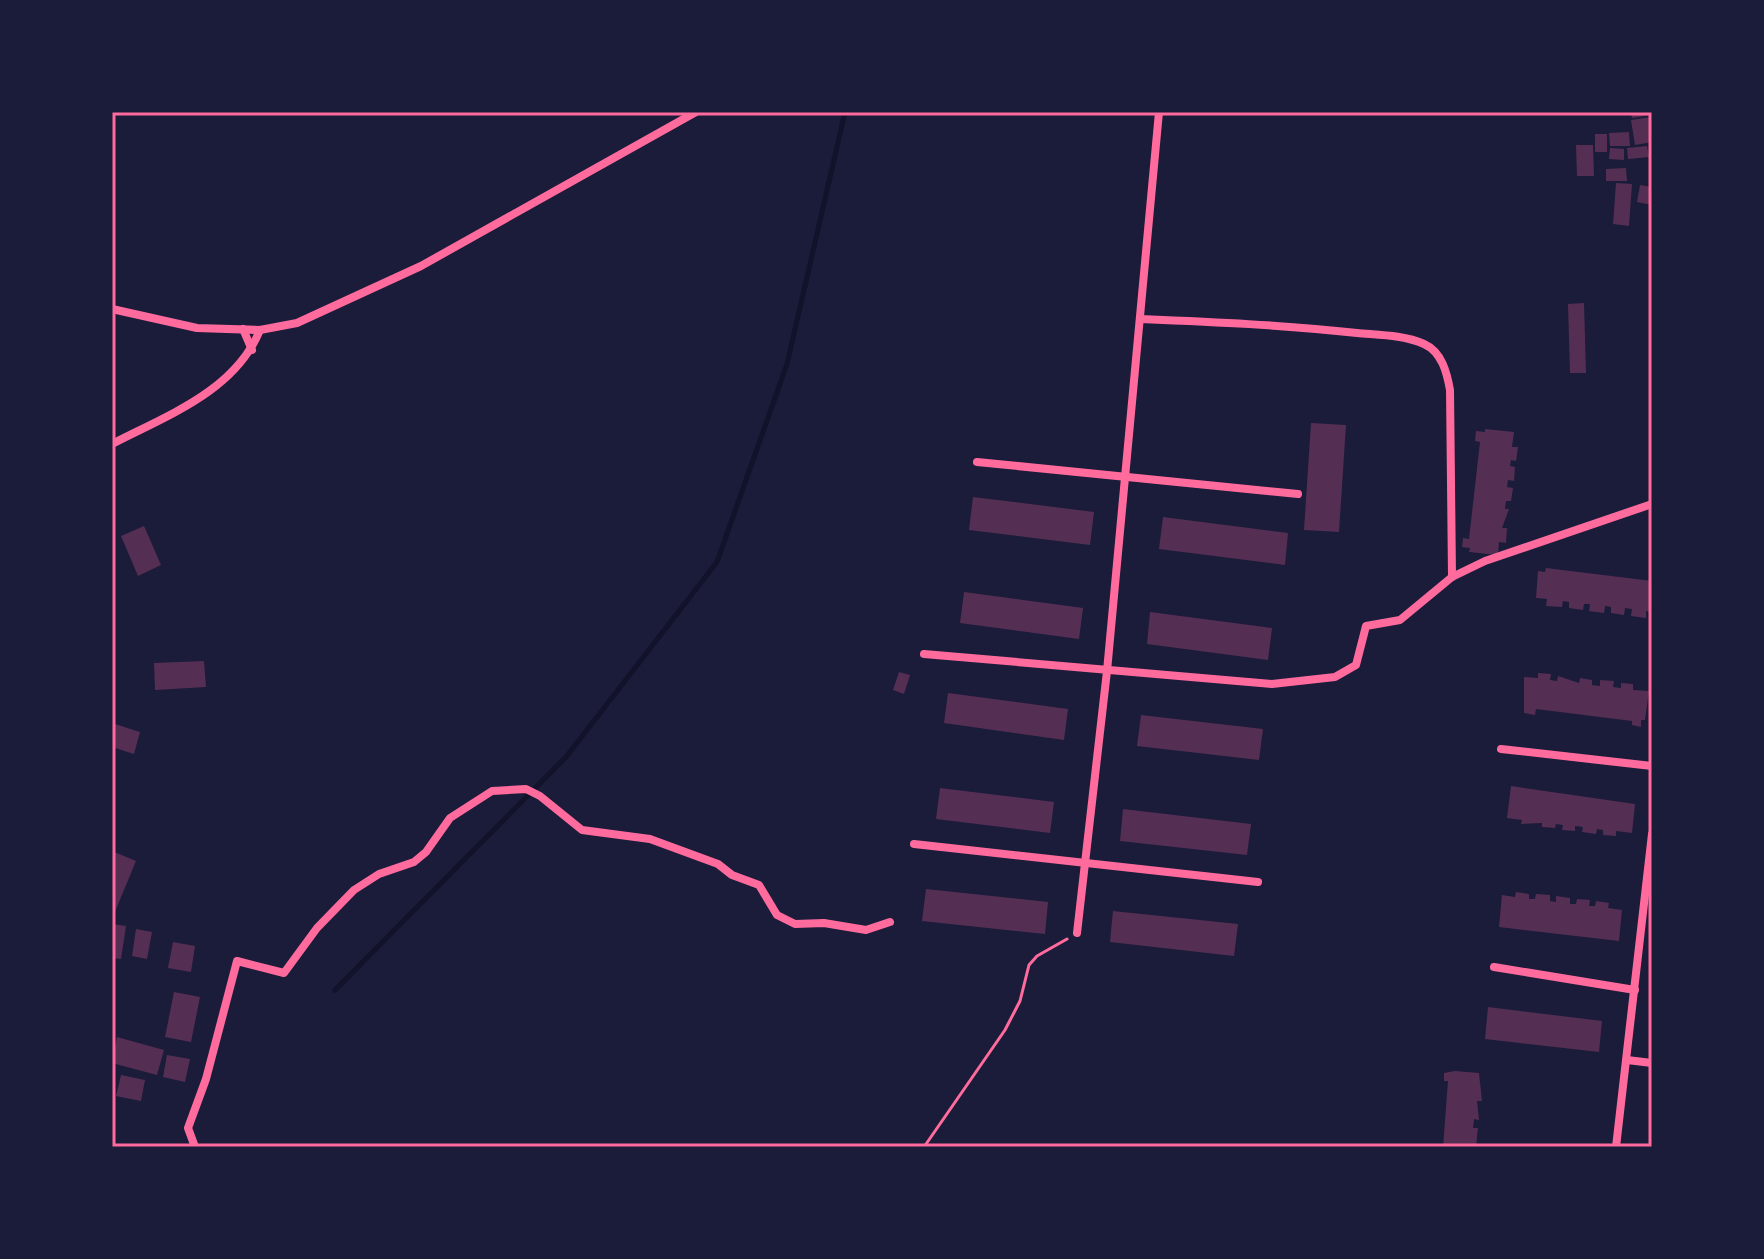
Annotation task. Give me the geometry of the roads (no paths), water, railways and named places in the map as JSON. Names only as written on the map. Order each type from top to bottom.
[{"type":"street","points":[[112,309],[197,328],[260,330],[297,323],[421,266],[696,112]]},
{"type":"street","points":[[1077,933],[1107,671],[1159,112]]},
{"type":"street","points":[[1140,319],[1314,328],[1401,338],[1425,344],[1445,367],[1450,390],[1452,577]]},
{"type":"street","points":[[243,329],[252,350]]},
{"type":"street","points":[[112,444],[207,393],[239,368],[252,350],[260,330]]},
{"type":"street","points":[[977,462],[1298,494]]},
{"type":"street","points":[[924,654],[1272,684],[1335,677],[1356,665],[1366,626],[1400,620],[1452,577],[1485,561],[1652,504]]},
{"type":"street","points":[[1501,749],[1652,766]]},
{"type":"street","points":[[195,1147],[188,1128],[206,1079],[237,961],[284,973],[317,928],[354,890],[379,874],[414,862],[426,852],[450,818],[492,791],[526,789],[540,796],[582,830],[650,839],[709,860],[732,875],[759,885],[777,915],[795,924],[824,923],[866,930],[890,922]]},
{"type":"street","points":[[1616,1147],[1652,834]]},
{"type":"street","points":[[914,844],[1258,882]]},
{"type":"street","points":[[1494,967],[1635,990]]},
{"type":"street","points":[[1627,1060],[1652,1063]]},
{"type":"waterway","points":[[335,990],[566,757],[717,562],[787,364],[845,112]]}]
